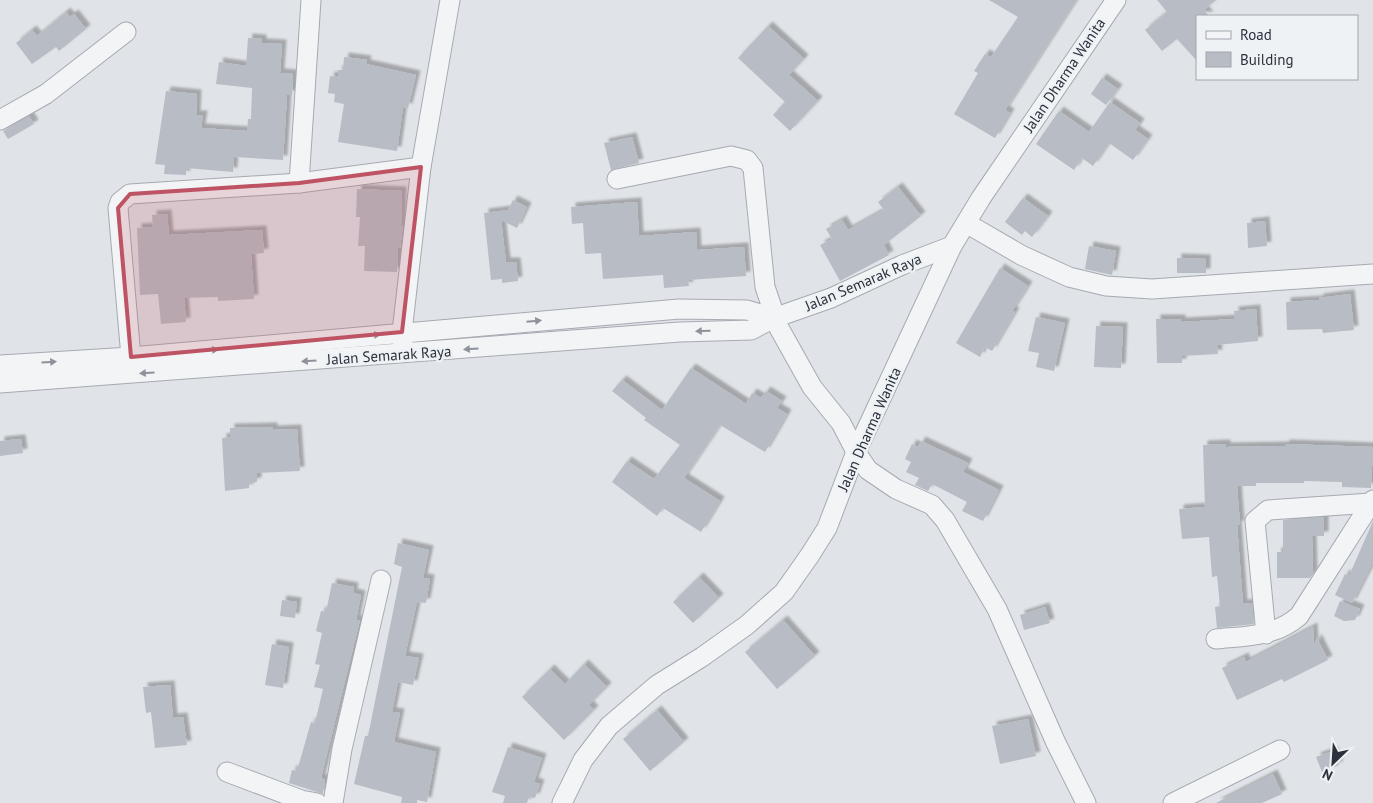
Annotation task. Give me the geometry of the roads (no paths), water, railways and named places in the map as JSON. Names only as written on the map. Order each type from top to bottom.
[{"type":"street","points":[[299,183],[311,0]]},
{"type":"street","points":[[403,354],[402,332],[421,167],[450,0]]},
{"type":"street","name":"Jalan Dharma Wanita","points":[[562,803],[583,760],[609,726],[657,685],[747,625],[784,592],[827,528],[856,452],[952,246],[1116,0]]},
{"type":"street","points":[[0,120],[46,94],[126,32]]},
{"type":"street","points":[[617,179],[731,156],[746,160],[753,168],[765,288],[774,318],[812,387],[841,423],[868,470],[896,489],[932,505],[945,520],[997,609],[1056,743],[1086,803]]},
{"type":"street","points":[[131,357],[118,208],[120,202],[130,194],[299,183],[421,167]]},
{"type":"street","points":[[966,223],[1021,255],[1069,277],[1106,286],[1152,289],[1373,274]]},
{"type":"street","name":"Jalan Semarak Raya","points":[[0,383],[680,332],[751,330],[774,318],[832,298],[902,266],[952,246]]},
{"type":"street","name":"Jalan Semarak Raya","points":[[0,365],[131,357],[679,309],[747,310],[774,318]]},
{"type":"street","points":[[1266,634],[1255,521],[1268,510],[1372,501]]},
{"type":"street","points":[[1216,639],[1266,634],[1287,626],[1299,616],[1372,501]]},
{"type":"street","points":[[333,803],[342,749],[381,580]]},
{"type":"street","points":[[1173,803],[1280,750]]},
{"type":"street","points":[[227,772],[301,800],[317,803]]}]
